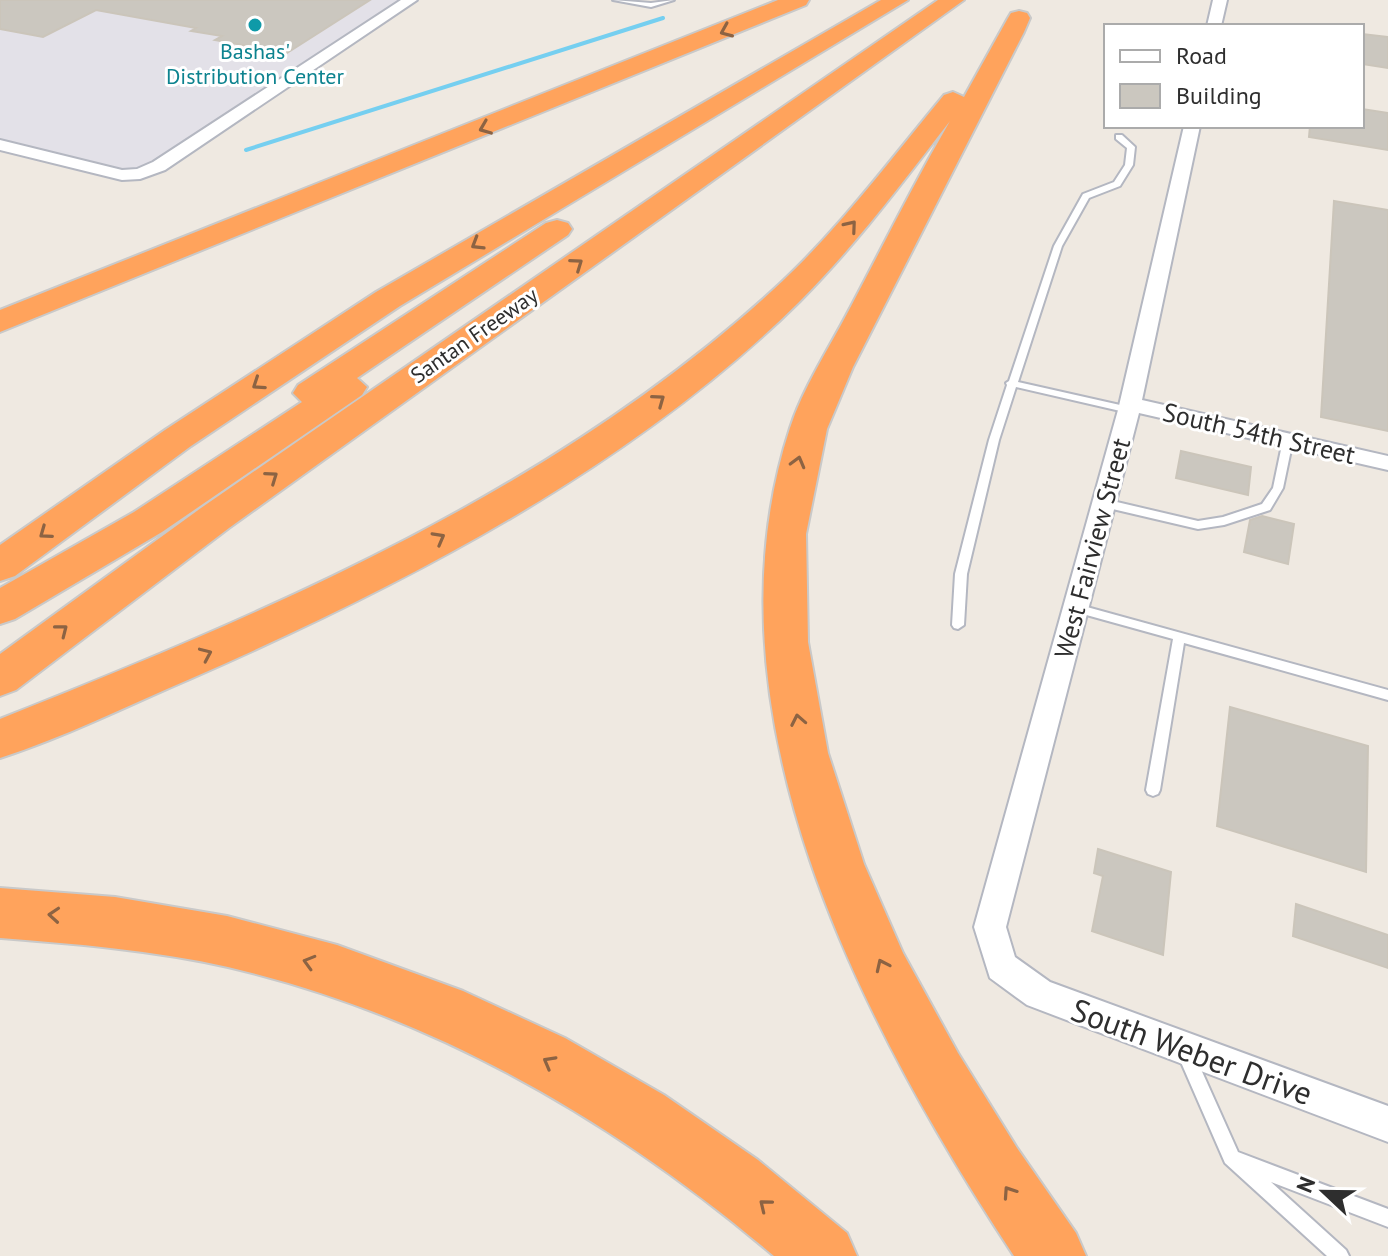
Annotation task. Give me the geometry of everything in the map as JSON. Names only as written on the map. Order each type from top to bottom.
[{"type":"highway","points":[[0,322],[798,0]]},
{"type":"highway","points":[[0,608],[778,97],[932,0]]},
{"type":"highway","name":"Santan Freeway","points":[[0,678],[215,518],[953,0]]},
{"type":"highway","points":[[0,587],[140,517],[891,4]]},
{"type":"highway","points":[[0,566],[178,438],[388,299],[891,4]]},
{"type":"highway","points":[[0,739],[281,619],[435,540],[536,482],[668,393],[751,327],[816,265],[1027,9]]},
{"type":"highway","points":[[1027,9],[961,126],[831,377],[809,427],[788,513],[784,606],[787,657],[802,743],[818,801],[852,897],[878,958],[945,1087],[988,1161],[1053,1256]]},
{"type":"highway","points":[[0,347],[412,157]]},
{"type":"highway","points":[[0,913],[85,918],[209,935],[338,970],[413,997],[512,1042],[638,1113],[725,1174],[824,1256]]},
{"type":"street","points":[[0,145],[122,175],[140,174],[159,166],[410,0]]},
{"type":"street","points":[[1214,24],[1220,0]]},
{"type":"street","name":"West Fairview Street","points":[[1002,967],[990,927],[1129,407],[1192,128]]},
{"type":"street","name":"South 54th Street","points":[[1129,407],[1388,463]]},
{"type":"street","name":"South Weber Drive","points":[[1002,967],[1039,994],[1388,1124]]},
{"type":"lane","points":[[616,0],[651,5],[671,0]]},
{"type":"lane","points":[[958,625],[961,574],[1011,383],[1058,246],[1086,196],[1117,184],[1129,165],[1131,147],[1119,137]]},
{"type":"lane","points":[[1011,383],[1129,407]]},
{"type":"lane","points":[[1104,503],[1198,525],[1224,521],[1266,507],[1278,488],[1288,440]]},
{"type":"lane","points":[[1076,608],[1388,695]]},
{"type":"lane","points":[[1153,790],[1179,637]]},
{"type":"lane","points":[[1183,1047],[1231,1157],[1340,1256]]},
{"type":"lane","points":[[1231,1157],[1388,1218]]},
{"type":"shaded area","points":[[0,0],[410,0],[140,174],[0,145]]},
{"type":"building","name":"Bashas' Distribution Center","points":[[0,0],[370,0],[287,53],[215,40],[222,36],[191,31],[196,28],[96,10],[43,37],[0,29]]},
{"type":"building","points":[[1364,34],[1388,37],[1388,68],[1364,64]]},
{"type":"building","points":[[1364,109],[1388,113],[1388,150],[1309,137],[1310,128],[1364,128]]},
{"type":"building","points":[[1334,201],[1388,210],[1388,431],[1321,417]]},
{"type":"building","points":[[1181,451],[1251,467],[1248,495],[1176,478]]},
{"type":"building","points":[[1262,516],[1294,524],[1288,564],[1244,552],[1250,520]]},
{"type":"building","points":[[1230,707],[1368,746],[1366,872],[1217,826]]},
{"type":"building","points":[[1098,849],[1171,872],[1163,955],[1092,931],[1103,876],[1094,873]]},
{"type":"building","points":[[1296,904],[1388,935],[1388,968],[1293,936]]},
{"type":"waterway","points":[[246,150],[663,18]]},
{"type":"place","name":"Bashas' Distribution Center","points":[[255,25]]}]
